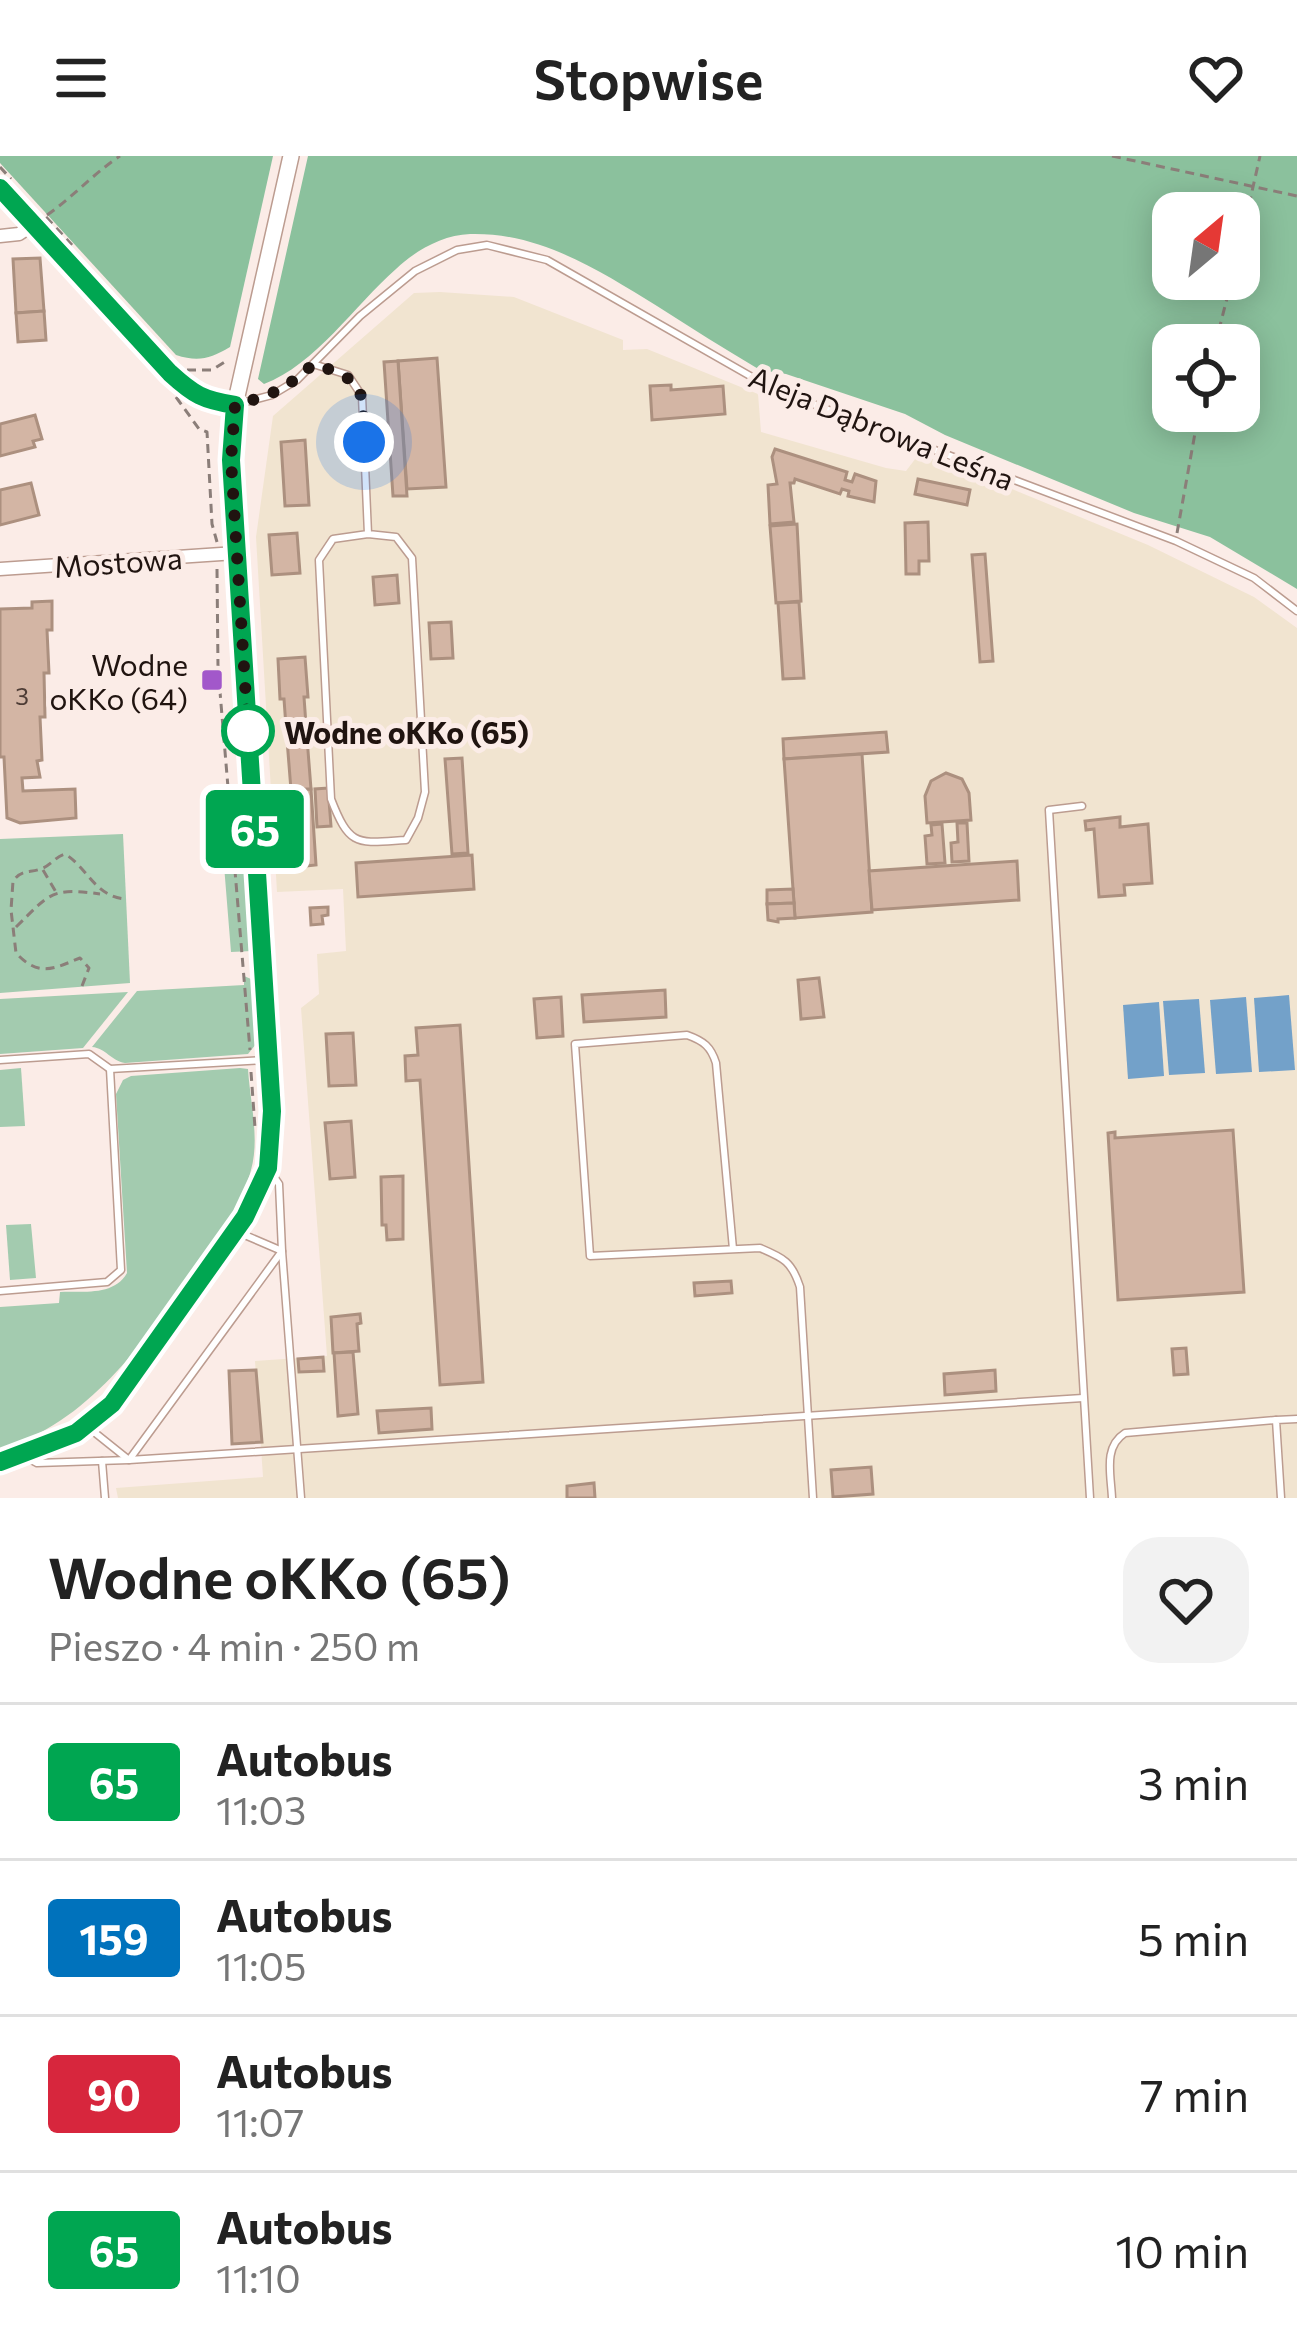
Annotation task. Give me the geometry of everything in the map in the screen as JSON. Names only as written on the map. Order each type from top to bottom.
[{"type":"street","points":[[0,1462],[86,1426],[112,1404],[237,1231],[268,1168],[272,1111],[231,460],[235,405],[291,156]]},
{"type":"street","points":[[0,188],[40,220],[182,384],[209,401],[235,405]]},
{"type":"street","points":[[0,236],[19,234],[40,220]]},
{"type":"street","name":"Mostowa","points":[[0,569],[236,553]]},
{"type":"lane","name":"Aleja Dąbrowa Leśna","points":[[235,405],[272,395],[297,380],[360,316],[415,271],[457,250],[487,245],[547,260],[773,389],[1176,541],[1254,578],[1297,610]]},
{"type":"lane","points":[[313,364],[348,375],[362,396],[368,535]]},
{"type":"lane","points":[[368,535],[396,537],[412,558],[424,792],[406,840],[363,843],[342,827],[331,799],[320,560],[332,539],[368,535]]},
{"type":"lane","points":[[1082,806],[1049,810],[1090,1498]]},
{"type":"lane","points":[[733,1249],[711,1048],[687,1035],[575,1044],[590,1256],[760,1248],[794,1269],[800,1287],[813,1498]]},
{"type":"lane","points":[[0,1060],[89,1054],[110,1069],[269,1060]]},
{"type":"lane","points":[[0,1291],[107,1282],[121,1270],[110,1069]]},
{"type":"lane","points":[[268,1168],[279,1184],[301,1498]]},
{"type":"lane","points":[[237,1231],[282,1251]]},
{"type":"lane","points":[[129,1460],[282,1251]]},
{"type":"lane","points":[[23,1455],[37,1463],[129,1460],[1083,1398]]},
{"type":"lane","points":[[1112,1498],[1110,1452],[1125,1433],[1297,1419]]},
{"type":"lane","points":[[1276,1420],[1281,1498]]},
{"type":"lane","points":[[86,1426],[129,1460]]},
{"type":"lane","points":[[102,1461],[105,1498]]},
{"type":"path","points":[[40,220],[120,156]]},
{"type":"path","points":[[1112,156],[1297,196]]},
{"type":"path","points":[[1252,192],[1260,156]]},
{"type":"path","points":[[207,432],[218,554],[218,668],[255,1130]]},
{"type":"path","points":[[1176,541],[1194,432]]},
{"type":"path","points":[[82,986],[88,971],[86,962],[78,958],[55,969],[32,965],[16,953],[11,885],[23,871],[42,869],[57,856],[70,856],[107,895]]},
{"type":"path","points":[[42,869],[56,892]]},
{"type":"path","points":[[15,928],[39,902],[56,892],[126,899]]},
{"type":"shaded area","points":[[414,293],[514,297],[623,340],[623,350],[647,349],[758,394],[761,432],[906,471],[919,454],[985,478],[1148,545],[1254,597],[1297,628],[1297,1498],[118,1498],[116,1488],[263,1477],[255,1361],[327,1356],[301,1008],[319,994],[317,954],[346,951],[343,889],[277,892],[256,537],[273,416]]},
{"type":"green space","points":[[0,156],[273,156],[230,347],[204,358],[176,355],[0,163]]},
{"type":"green space","points":[[308,156],[1297,156],[1297,589],[1210,537],[1134,513],[905,414],[786,374],[760,370],[591,267],[521,239],[470,234],[430,245],[396,269],[300,363],[264,384],[258,379]]},
{"type":"green space","points":[[123,834],[130,983],[0,993],[0,839]]},
{"type":"green space","points":[[217,843],[240,844],[245,853],[252,895],[252,951],[231,952],[223,853],[212,848]]},
{"type":"green space","points":[[244,976],[257,987],[260,1039],[248,1054],[125,1063],[92,1047],[137,991],[244,985]]},
{"type":"green space","points":[[128,992],[83,1048],[0,1054],[0,999]]},
{"type":"green space","points":[[21,1068],[25,1126],[0,1127],[0,1070]]},
{"type":"green space","points":[[248,1069],[255,1145],[247,1182],[231,1216],[162,1316],[116,1372],[63,1419],[0,1449],[0,1307],[59,1303],[60,1292],[106,1289],[127,1273],[116,1094],[123,1080]]},
{"type":"green space","points":[[31,1224],[36,1278],[10,1280],[6,1225]]},
{"type":"water","points":[[1289,995],[1295,1070],[1259,1072],[1254,998]]},
{"type":"water","points":[[1246,997],[1252,1072],[1216,1074],[1210,1000]]},
{"type":"water","points":[[1199,999],[1205,1073],[1169,1075],[1163,1001]]},
{"type":"water","points":[[1159,1002],[1164,1076],[1128,1079],[1123,1005]]},
{"type":"building","points":[[40,258],[44,311],[16,313],[13,259]]},
{"type":"building","points":[[44,311],[46,340],[18,342],[16,313]]},
{"type":"building","points":[[437,358],[446,487],[407,489],[398,361]]},
{"type":"building","points":[[398,361],[407,496],[393,496],[384,362]]},
{"type":"building","points":[[671,385],[671,390],[723,386],[725,414],[652,420],[650,386]]},
{"type":"building","points":[[35,415],[42,439],[33,441],[35,447],[0,456],[0,424]]},
{"type":"building","points":[[305,440],[309,505],[285,506],[281,442]]},
{"type":"building","points":[[775,449],[847,472],[845,480],[852,482],[855,474],[876,481],[874,502],[795,479],[790,483],[794,522],[770,524],[768,485],[777,484]]},
{"type":"building","points":[[918,479],[970,490],[967,505],[915,494]]},
{"type":"building","points":[[31,483],[39,515],[0,525],[0,490]]},
{"type":"building","points":[[928,522],[929,561],[919,561],[919,574],[906,574],[905,523]]},
{"type":"building","points":[[797,524],[801,601],[776,603],[770,526]]},
{"type":"building","points":[[297,533],[300,573],[272,575],[269,535]]},
{"type":"building","points":[[985,554],[993,661],[980,662],[972,555]]},
{"type":"building","points":[[397,575],[399,603],[375,605],[373,577]]},
{"type":"building","points":[[52,601],[52,630],[47,630],[49,673],[44,673],[45,717],[40,717],[42,760],[37,761],[40,777],[22,778],[23,791],[75,789],[76,818],[20,823],[7,818],[4,757],[0,757],[0,609],[32,608],[32,602]]},
{"type":"building","points":[[799,602],[804,678],[783,679],[778,603]]},
{"type":"building","points":[[451,622],[453,658],[431,659],[429,623]]},
{"type":"building","points":[[305,657],[306,725],[286,727],[278,659]]},
{"type":"building","points":[[306,725],[311,789],[291,790],[286,727]]},
{"type":"building","points":[[886,732],[888,752],[784,759],[783,739]]},
{"type":"building","points":[[862,754],[872,912],[795,918],[784,759]]},
{"type":"building","points":[[462,758],[468,853],[452,854],[445,759]]},
{"type":"building","points":[[946,773],[962,779],[969,793],[971,820],[927,823],[925,796],[931,781]]},
{"type":"building","points":[[328,788],[331,826],[317,827],[315,789]]},
{"type":"building","points":[[311,789],[316,865],[296,867],[291,790]]},
{"type":"building","points":[[1120,817],[1120,827],[1148,824],[1152,883],[1124,885],[1125,895],[1099,897],[1094,829],[1086,830],[1085,821]]},
{"type":"building","points":[[957,823],[967,823],[969,861],[952,862]]},
{"type":"building","points":[[942,824],[945,863],[927,864],[925,836],[932,835],[931,825]]},
{"type":"building","points":[[472,855],[474,889],[358,897],[356,863]]},
{"type":"building","points":[[1017,861],[1019,900],[872,910],[869,871]]},
{"type":"building","points":[[793,889],[794,903],[767,904],[767,890]]},
{"type":"building","points":[[794,903],[795,918],[768,920],[767,904]]},
{"type":"building","points":[[328,907],[323,924],[311,925],[310,908]]},
{"type":"building","points":[[819,978],[824,1017],[801,1019],[798,980]]},
{"type":"building","points":[[665,990],[666,1017],[584,1022],[582,995]]},
{"type":"building","points":[[561,997],[563,1036],[537,1038],[534,999]]},
{"type":"building","points":[[460,1025],[483,1382],[440,1385],[420,1080],[406,1081],[405,1056],[418,1055],[416,1028]]},
{"type":"building","points":[[353,1033],[356,1085],[329,1086],[326,1034]]},
{"type":"building","points":[[351,1121],[355,1177],[330,1179],[325,1123]]},
{"type":"building","points":[[1233,1130],[1244,1292],[1118,1300],[1108,1133],[1115,1132],[1115,1138]]},
{"type":"building","points":[[403,1176],[403,1239],[387,1240],[381,1177]]},
{"type":"building","points":[[731,1281],[732,1293],[695,1296],[694,1283]]},
{"type":"building","points":[[360,1314],[359,1351],[333,1353],[331,1317]]},
{"type":"building","points":[[1186,1348],[1188,1374],[1174,1375],[1172,1349]]},
{"type":"building","points":[[353,1352],[358,1414],[338,1416],[334,1353]]},
{"type":"building","points":[[323,1357],[324,1371],[299,1372],[298,1359]]},
{"type":"building","points":[[256,1370],[262,1442],[232,1444],[229,1371]]},
{"type":"building","points":[[995,1370],[996,1391],[945,1395],[944,1374]]},
{"type":"building","points":[[431,1408],[432,1429],[379,1433],[377,1411]]},
{"type":"building","points":[[871,1467],[873,1494],[833,1497],[831,1470]]},
{"type":"building","points":[[594,1483],[595,1498],[567,1498],[567,1486]]},
{"type":"bus line","name":"65","points":[[0,188],[170,373],[194,394],[235,405],[231,460],[272,1111],[262,1186],[237,1231],[112,1404],[76,1433],[0,1462]]},
{"type":"place","name":"Wodne oKKo (64)","points":[[212,680]]},
{"type":"place","name":"Wodne oKKo (65)","points":[[248,731]]},
{"type":"route","points":[[248,731],[231,460],[235,405],[272,395],[313,364],[348,375],[362,396],[364,442]]}]
